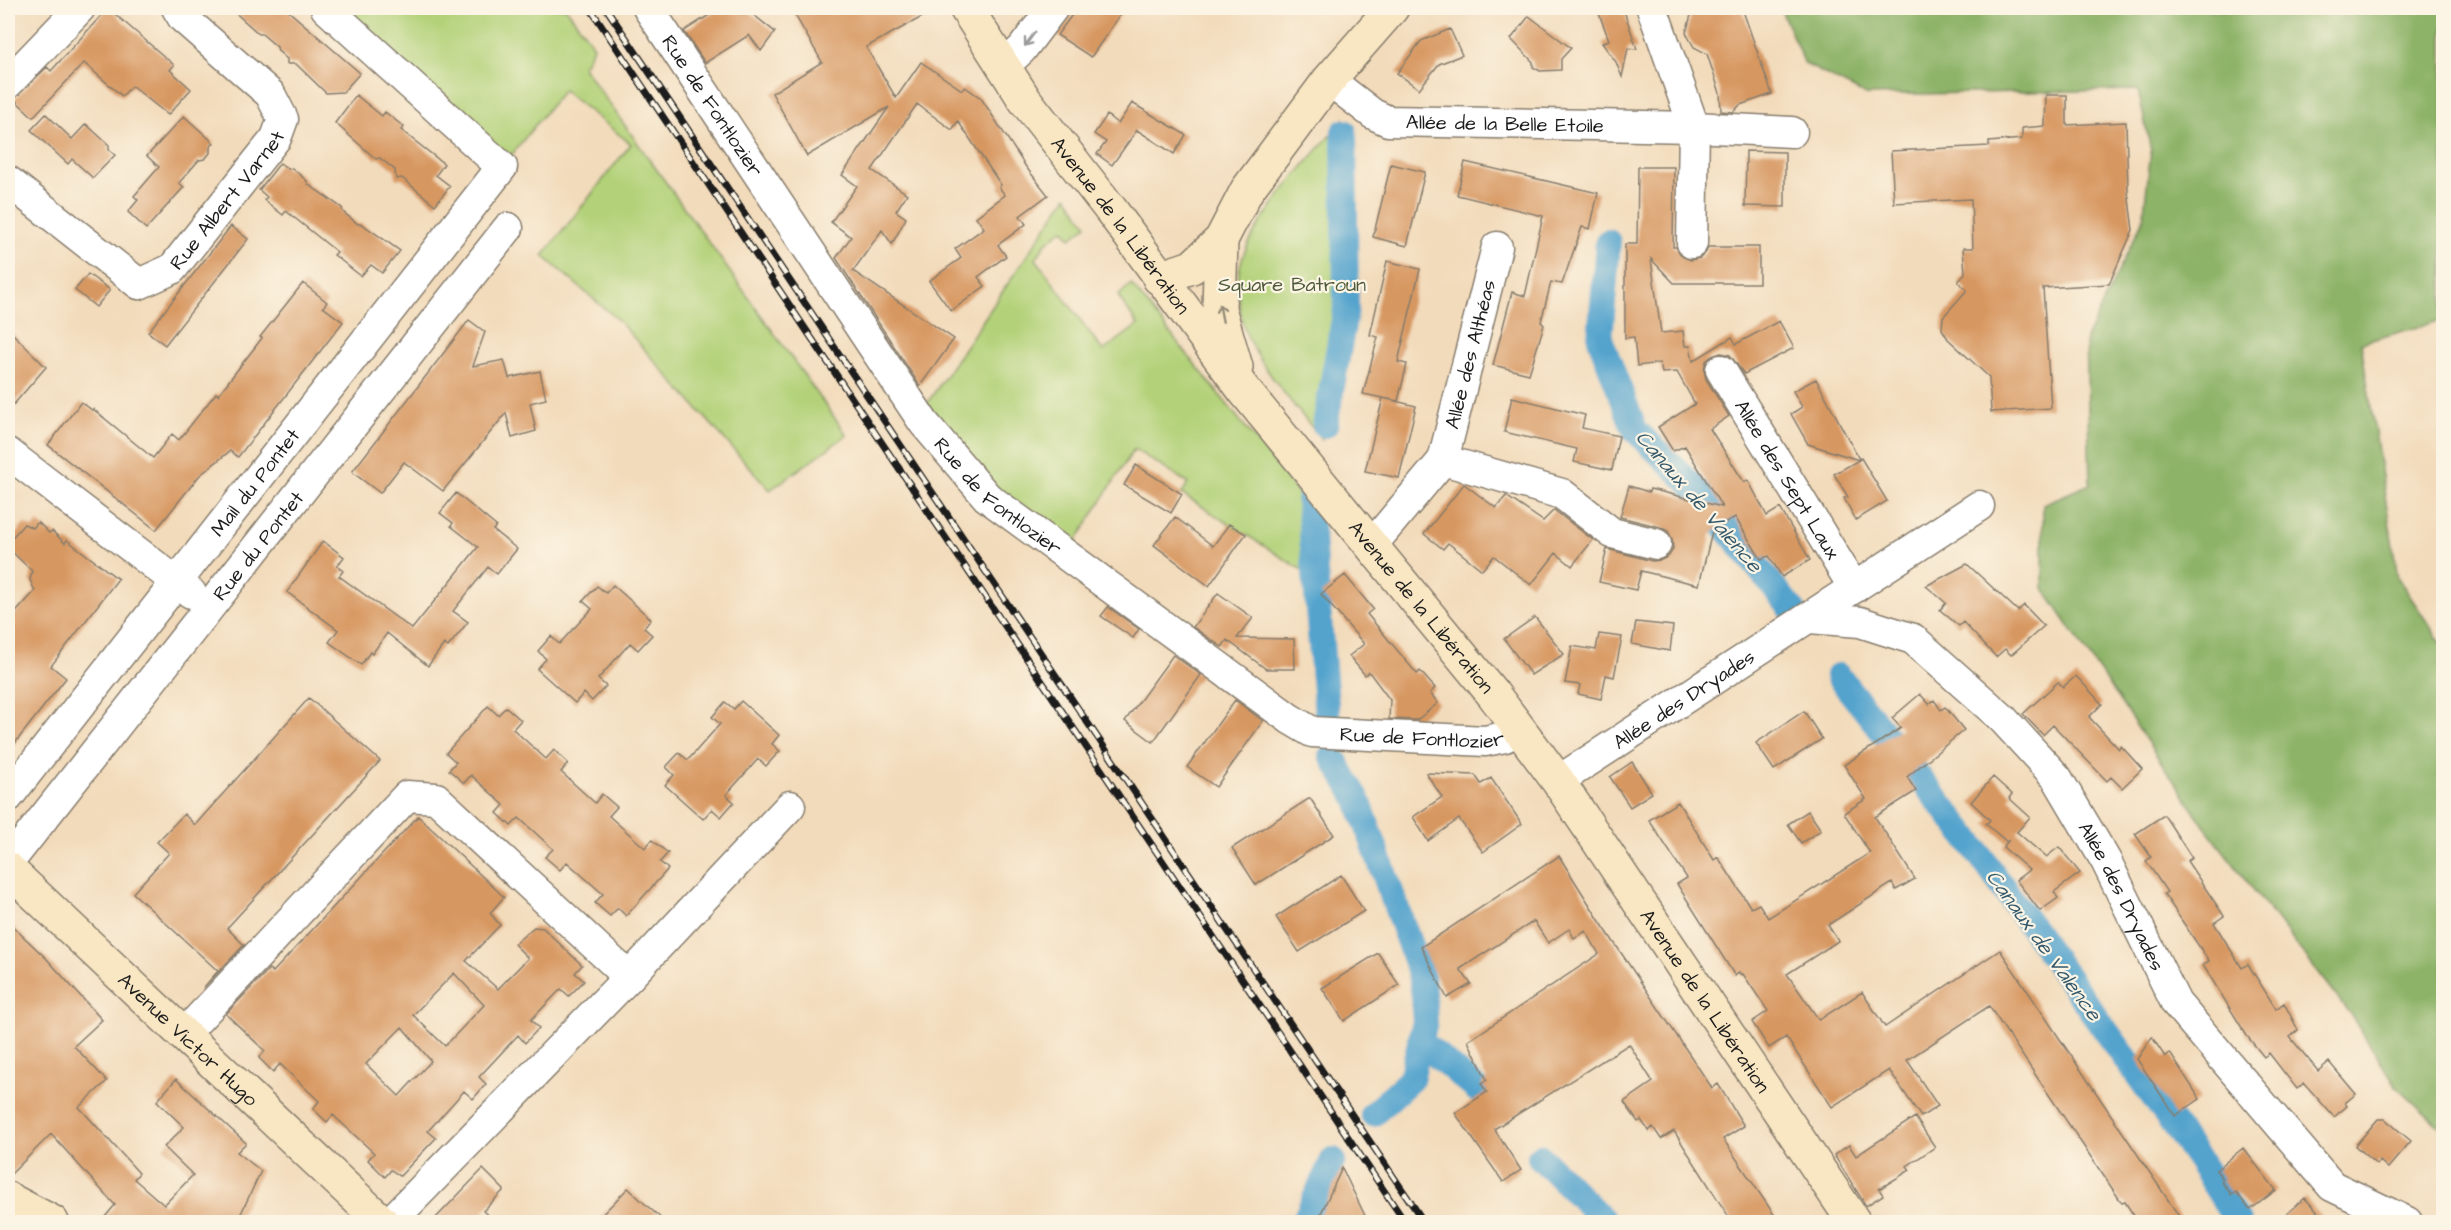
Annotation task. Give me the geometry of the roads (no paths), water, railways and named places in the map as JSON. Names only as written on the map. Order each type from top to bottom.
[{"type":"main road","name":"Avenue de la Libération","points":[[966,8],[1003,67],[1243,389],[1372,545],[1519,728],[1558,781],[1854,1222]]},
{"type":"main road","points":[[1159,278],[1192,267],[1221,240],[1246,190],[1329,80],[1392,8]]},
{"type":"main road","points":[[1159,278],[1178,248],[1246,190]]},
{"type":"main road","points":[[1221,240],[1220,309],[1243,389]]},
{"type":"main road","name":"Avenue Victor Hugo","points":[[8,868],[381,1217]]},
{"type":"main road","points":[[8,1199],[52,1222]]},
{"type":"street","points":[[8,83],[80,8]]},
{"type":"street","name":"Rue Albert Varnet","points":[[8,182],[139,284],[172,269],[276,138],[283,119],[270,94],[183,18],[177,8]]},
{"type":"street","name":"Mail du Pontet","points":[[8,797],[502,167],[326,8]]},
{"type":"street","name":"Rue de Fontlozier","points":[[648,8],[924,423],[987,497],[1290,719],[1312,732],[1485,741],[1505,737],[1519,728]]},
{"type":"street","points":[[1003,67],[1022,49],[1053,8]]},
{"type":"street","points":[[1652,8],[1694,127],[1692,243]]},
{"type":"street","name":"Allée de la Belle Etoile","points":[[1329,80],[1373,114],[1389,121],[1694,127],[1792,132]]},
{"type":"street","name":"Rue du Pontet","points":[[8,863],[508,228]]},
{"type":"street","name":"Allée des Althéas","points":[[1372,545],[1443,460],[1497,247]]},
{"type":"street","name":"Allée des Sept Laux","points":[[1721,370],[1854,588]]},
{"type":"street","points":[[8,453],[209,607]]},
{"type":"street","points":[[1443,460],[1562,494],[1612,533],[1656,544]]},
{"type":"street","name":"Allée des Dryades","points":[[1558,781],[1979,506]]},
{"type":"street","name":"Allée des Dryades","points":[[1809,618],[1860,622],[1913,639],[2002,718],[2057,778],[2106,861],[2176,1003],[2332,1186],[2406,1222]]},
{"type":"street","points":[[184,1034],[407,796],[436,798],[629,977]]},
{"type":"street","points":[[381,1217],[629,977],[790,806]]},
{"type":"waterway","points":[[1325,425],[1346,308],[1344,132]]},
{"type":"waterway","name":"Canaux de Valence","points":[[1608,242],[1600,339],[1635,430],[1690,483],[1794,612]]},
{"type":"waterway","points":[[1309,501],[1327,715]]},
{"type":"waterway","name":"Canaux de Valence","points":[[1838,676],[1964,833],[2198,1159],[2238,1222]]},
{"type":"waterway","points":[[1332,756],[1358,800],[1422,979],[1425,1022],[1411,1079],[1373,1114]]},
{"type":"waterway","points":[[1421,1042],[1480,1092]]},
{"type":"waterway","points":[[1540,1157],[1605,1222]]},
{"type":"waterway","points":[[1304,1222],[1333,1160]]},
{"type":"railway","points":[[590,8],[1405,1222]]},
{"type":"railway","points":[[606,8],[1424,1222]]},
{"type":"park label","name":"Square Batroun","points":[[1292,284]]}]
